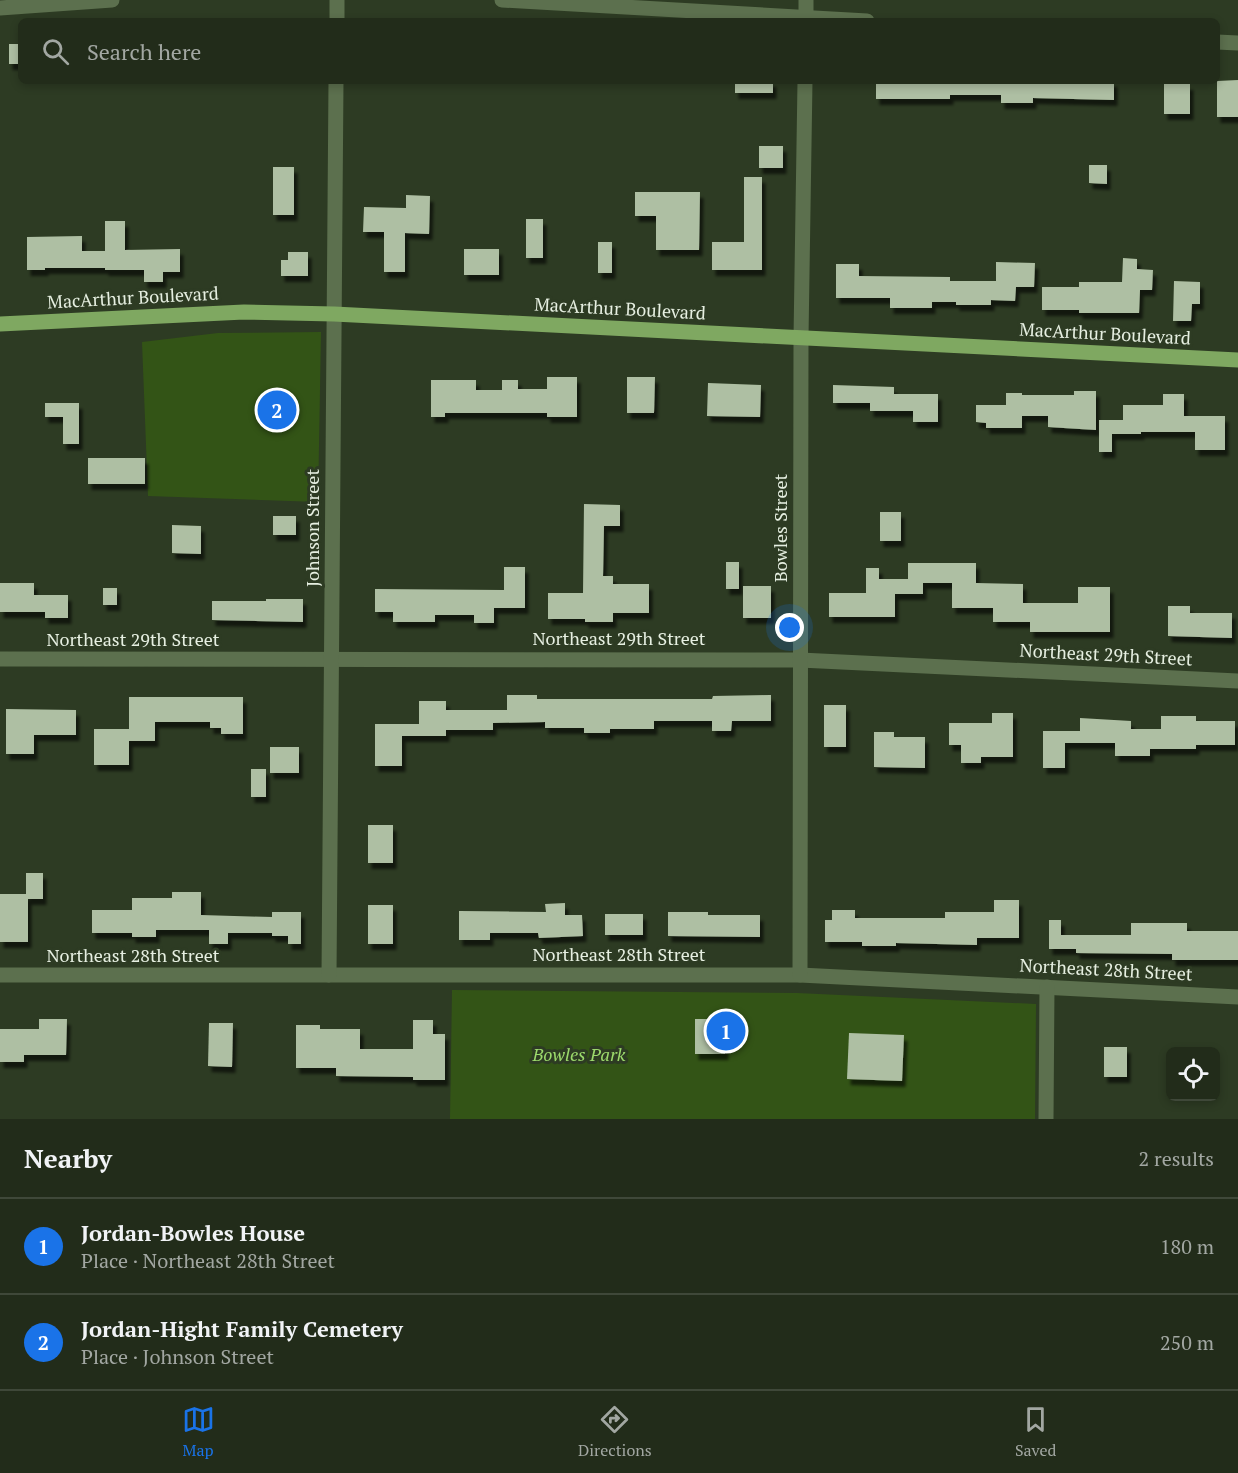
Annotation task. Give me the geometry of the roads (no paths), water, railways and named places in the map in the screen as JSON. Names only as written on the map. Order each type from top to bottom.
[{"type":"main road","name":"MacArthur Boulevard","points":[[0,324],[244,312],[334,314],[1238,360]]},
{"type":"street","points":[[0,8],[112,0]]},
{"type":"street","points":[[337,0],[337,18]]},
{"type":"street","points":[[502,0],[785,15],[801,18]]},
{"type":"street","points":[[806,0],[806,18]]},
{"type":"street","points":[[1220,42],[1238,43]]},
{"type":"street","name":"Johnson Street","points":[[329,975],[336,84]]},
{"type":"street","name":"Bowles Street","points":[[800,975],[801,338],[805,84]]},
{"type":"street","name":"Northeast 29th Street","points":[[0,659],[800,660],[1238,681]]},
{"type":"street","name":"Northeast 28th Street","points":[[0,975],[800,975],[1238,997]]},
{"type":"street","points":[[1047,987],[1047,1119]]},
{"type":"place","name":"Jordan-Hight Family Cemetery","points":[[277,410]]},
{"type":"place","name":"Jordan-Bowles House","points":[[726,1031]]},
{"type":"park label","name":"Bowles Park","points":[[579,1055]]}]
